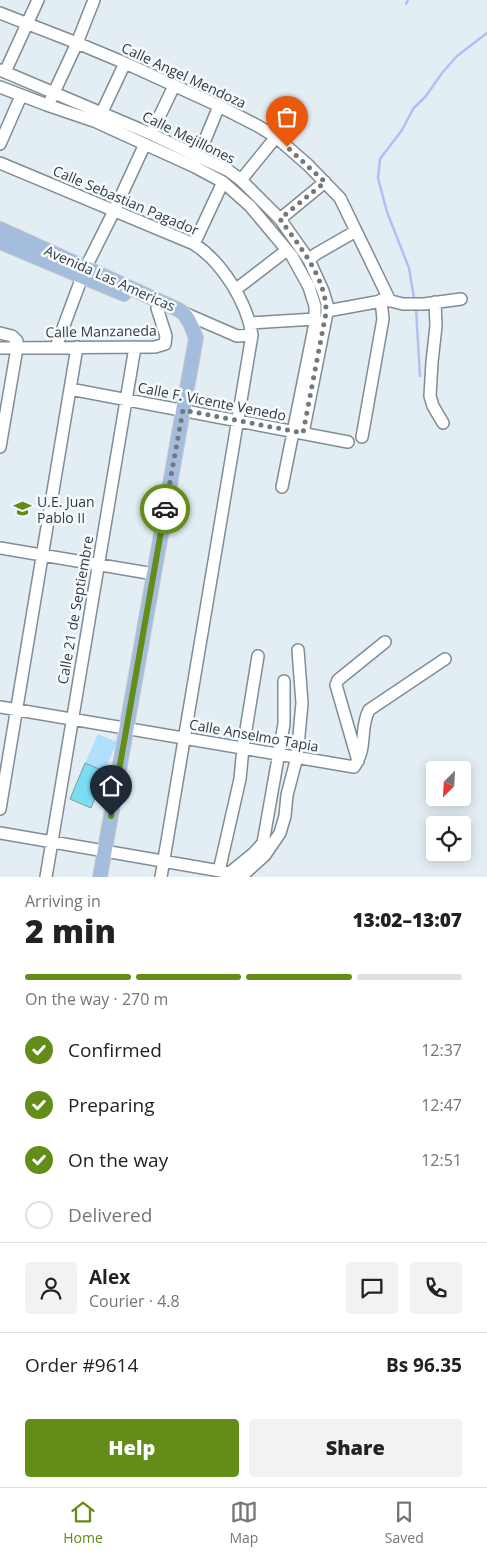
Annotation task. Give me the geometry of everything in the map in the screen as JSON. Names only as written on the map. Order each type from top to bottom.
[{"type":"main road","name":"Avenida Las Americas","points":[[0,229],[157,308],[178,320],[196,338]]},
{"type":"main road","name":"Avenida Las Americas","points":[[0,242],[84,272],[184,313],[191,324],[196,338]]},
{"type":"main road","points":[[100,877],[196,338]]},
{"type":"street","points":[[3,71],[28,24],[38,0]]},
{"type":"street","points":[[47,105],[77,43],[94,0]]},
{"type":"street","name":"Calle Angel Mendoza","points":[[0,13],[125,63],[219,106],[258,126],[276,138],[308,165],[340,198],[385,300]]},
{"type":"street","points":[[102,112],[125,63]]},
{"type":"street","name":"Calle Mejillones","points":[[3,71],[102,112],[223,182],[250,206],[287,250],[309,287],[315,306],[315,319],[298,432]]},
{"type":"street","points":[[56,347],[84,272],[174,86]]},
{"type":"street","name":"Calle Mejillones","points":[[0,87],[47,105],[197,155],[229,171],[241,180],[280,219],[309,260],[323,291],[327,310],[298,432]]},
{"type":"street","points":[[0,144],[21,96]]},
{"type":"street","points":[[197,155],[219,106]]},
{"type":"street","points":[[241,180],[276,138]]},
{"type":"street","name":"Calle Sebastian Pagador","points":[[0,163],[194,244],[206,252],[235,290],[250,323],[252,335],[161,877]]},
{"type":"street","points":[[194,244],[223,182]]},
{"type":"street","points":[[280,219],[325,182]]},
{"type":"street","points":[[309,260],[356,231]]},
{"type":"street","points":[[235,290],[287,250]]},
{"type":"street","points":[[327,310],[385,300],[403,304],[461,298]]},
{"type":"street","points":[[362,436],[385,300]]},
{"type":"street","points":[[435,302],[436,326],[430,396],[433,406],[443,423]]},
{"type":"street","name":"Calle Manzaneda","points":[[0,348],[155,347],[164,344],[166,336],[157,308]]},
{"type":"street","points":[[184,313],[237,336],[252,335]]},
{"type":"street","points":[[250,323],[315,319]]},
{"type":"street","points":[[0,333],[12,336],[16,341],[17,348],[0,446]]},
{"type":"street","points":[[0,809],[78,347]]},
{"type":"street","name":"Calle 21 de Septiembre","points":[[46,877],[135,347]]},
{"type":"street","name":"Calle F. Vicente Venedo","points":[[70,389],[348,442]]},
{"type":"street","points":[[282,487],[298,432]]},
{"type":"street","points":[[0,548],[154,574]]},
{"type":"street","points":[[358,761],[336,685],[338,680],[385,642]]},
{"type":"street","points":[[0,833],[106,850],[242,876],[266,855],[280,834],[297,757],[302,703],[298,650]]},
{"type":"street","points":[[224,874],[258,656]]},
{"type":"street","points":[[358,761],[362,751],[365,717],[369,710],[446,659]]},
{"type":"street","points":[[224,874],[254,853],[263,843],[284,724],[284,680]]},
{"type":"street","name":"Calle Anselmo Tapia","points":[[0,707],[354,767],[358,761]]},
{"type":"shaded area","points":[[98,734],[117,742],[104,772],[85,763]]},
{"type":"building","points":[[85,763],[106,772],[91,808],[70,799]]},
{"type":"waterway","points":[[406,4],[408,0]]},
{"type":"waterway","points":[[414,298],[409,268],[387,212],[378,178],[380,159],[402,130],[413,109],[426,96],[442,73],[457,56],[487,33]]},
{"type":"waterway","points":[[416,308],[420,376]]},
{"type":"way so far","points":[[165,509],[183,410],[303,433],[326,313],[326,304],[323,291],[309,260],[280,219],[325,182],[287,147]]},
{"type":"place","name":"U.E. Juan Pablo II","points":[[23,509]]},
{"type":"route","points":[[111,816],[165,509]]}]
